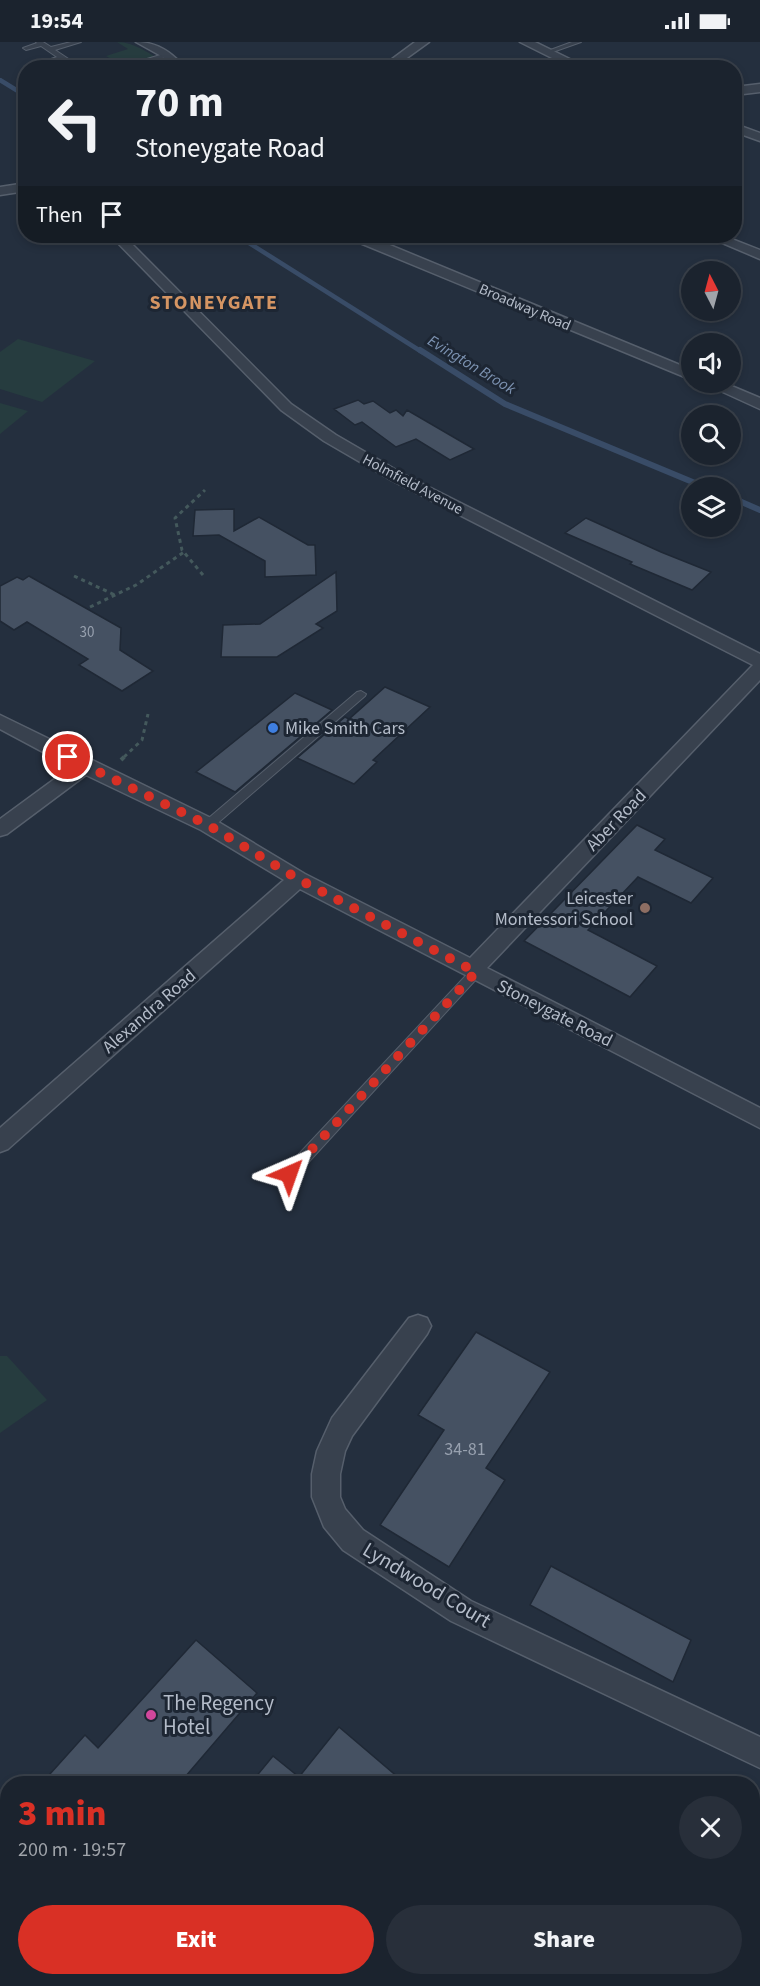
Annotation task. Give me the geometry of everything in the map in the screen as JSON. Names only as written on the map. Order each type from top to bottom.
[{"type":"street","points":[[142,42],[172,60]]},
{"type":"street","points":[[397,60],[423,42]]},
{"type":"street","points":[[526,42],[567,60]]},
{"type":"street","points":[[742,90],[760,88]]},
{"type":"street","points":[[742,131],[760,137]]},
{"type":"street","points":[[0,191],[18,188]]},
{"type":"street","name":"Holmfield Avenue","points":[[124,243],[286,407],[330,438],[397,477],[760,661]]},
{"type":"street","name":"Broadway Road","points":[[372,243],[681,371]]},
{"type":"street","points":[[730,243],[760,255]]},
{"type":"street","points":[[734,393],[760,404]]},
{"type":"street","name":"Aber Road","points":[[474,971],[760,669]]},
{"type":"street","name":"Stoneygate Road","points":[[0,721],[105,776],[208,825],[298,879],[760,1119]]},
{"type":"street","points":[[0,829],[85,766]]},
{"type":"street","name":"Alexandra Road","points":[[0,1142],[298,879]]},
{"type":"street","name":"Lyndwood Court","points":[[418,1326],[342,1427],[331,1451],[326,1474],[326,1497],[334,1518],[353,1540],[461,1611],[760,1753]]},
{"type":"lane","points":[[50,49],[78,42]]},
{"type":"lane","points":[[548,51],[578,42]]},
{"type":"lane","points":[[27,48],[40,43],[67,60]]},
{"type":"lane","points":[[151,60],[167,55]]},
{"type":"lane","points":[[53,60],[62,57]]},
{"type":"lane","points":[[208,825],[361,694]]},
{"type":"lane","points":[[289,1174],[474,971]]},
{"type":"path","points":[[203,575],[184,552],[175,518],[191,501],[206,490]]},
{"type":"path","points":[[90,607],[136,585],[184,552]]},
{"type":"path","points":[[74,576],[115,595]]},
{"type":"path","points":[[105,776],[142,740],[148,714]]},
{"type":"green space","points":[[117,42],[130,44],[159,60],[113,60],[106,56],[128,49]]},
{"type":"green space","points":[[18,339],[95,361],[42,402],[0,389],[0,352]]},
{"type":"green space","points":[[0,403],[28,411],[0,434]]},
{"type":"green space","points":[[0,1356],[7,1356],[47,1400],[0,1433]]},
{"type":"building","points":[[358,400],[364,404],[373,401],[390,413],[396,410],[403,416],[407,410],[474,449],[450,460],[416,439],[396,447],[362,422],[355,425],[334,409]]},
{"type":"building","points":[[234,509],[234,531],[259,517],[308,545],[315,545],[316,575],[265,577],[265,561],[219,535],[193,536],[195,510]]},
{"type":"building","points":[[586,518],[711,572],[692,590],[565,533]]},
{"type":"building","points":[[336,572],[337,611],[316,624],[323,628],[277,657],[221,657],[223,625],[260,624]]},
{"type":"building","points":[[29,576],[121,628],[120,650],[153,671],[122,691],[79,665],[88,659],[27,622],[14,630],[0,621],[0,586],[17,577],[23,580]]},
{"type":"building","points":[[385,687],[430,707],[373,760],[377,762],[354,784],[297,758],[345,717],[349,719]]},
{"type":"building","name":"Mike Smith Cars","points":[[295,693],[332,710],[235,792],[196,772]]},
{"type":"building","points":[[637,825],[665,839],[655,850],[713,878],[691,903],[638,877],[588,930],[657,966],[630,997],[524,941]]},
{"type":"building","points":[[476,1332],[550,1372],[486,1468],[505,1480],[449,1567],[380,1525],[444,1430],[418,1415]]},
{"type":"building","points":[[551,1566],[691,1640],[673,1682],[530,1605]]},
{"type":"building","points":[[196,1640],[257,1693],[186,1776],[48,1776],[85,1735],[98,1748]]},
{"type":"building","points":[[339,1727],[397,1776],[300,1776]]},
{"type":"building","points":[[273,1756],[298,1776],[257,1776]]},
{"type":"waterway","name":"Evington Brook","points":[[0,80],[18,91]]},
{"type":"waterway","name":"Evington Brook","points":[[249,243],[422,352]]},
{"type":"waterway","name":"Evington Brook","points":[[420,350],[505,404],[681,477]]},
{"type":"waterway","name":"Evington Brook","points":[[741,502],[760,510]]},
{"type":"place","name":"Mike Smith Cars","points":[[273,728]]},
{"type":"place","name":"Leicester Montessori School","points":[[645,908]]},
{"type":"place","name":"The Regency Hotel","points":[[151,1715]]},
{"type":"district","name":"STONEYGATE","points":[[214,302]]},
{"type":"route","points":[[68,757],[208,825],[298,879],[476,972],[289,1174]]}]
